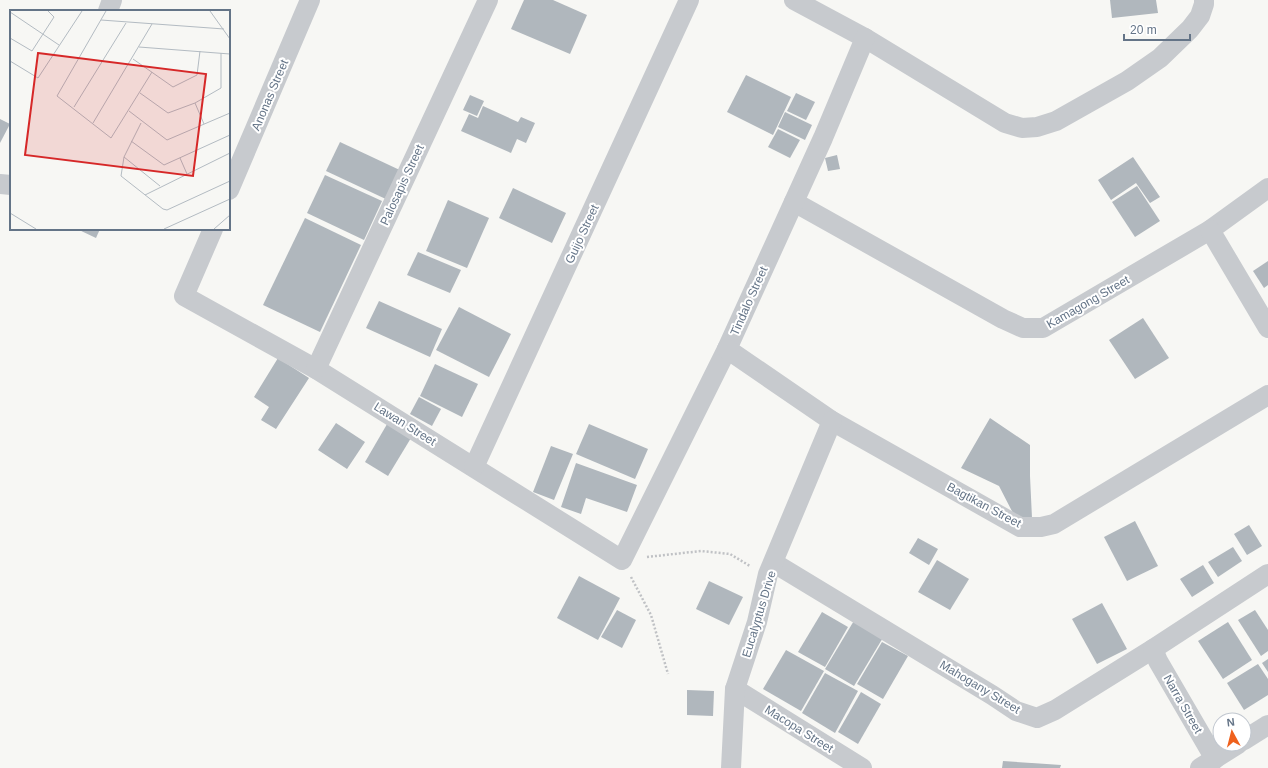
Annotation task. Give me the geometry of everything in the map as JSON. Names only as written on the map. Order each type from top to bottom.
[{"type":"street","points":[[108,10],[112,0]]},
{"type":"street","name":"Anonas Street","points":[[230,188],[310,0]]},
{"type":"street","name":"Palosapis Street","points":[[316,370],[488,0]]},
{"type":"street","name":"Guijo Street","points":[[474,467],[689,0]]},
{"type":"street","points":[[794,0],[865,38],[1005,123],[1022,128],[1037,127],[1056,121],[1120,85],[1160,58],[1190,29],[1200,16],[1204,0]]},
{"type":"street","name":"Tindalo Street","points":[[622,560],[727,349],[823,138],[865,38]]},
{"type":"street","points":[[0,184],[10,185]]},
{"type":"street","name":"Kamagong Street","points":[[794,202],[1003,319],[1023,328],[1043,328],[1210,230],[1268,188]]},
{"type":"street","name":"Lawan Street","points":[[213,230],[184,296],[316,370],[622,560]]},
{"type":"street","points":[[1210,230],[1268,328]]},
{"type":"street","name":"Bagtikan Street","points":[[727,349],[832,421],[1020,527],[1041,527],[1054,524],[1268,395]]},
{"type":"street","name":"Eucalyptus Drive","points":[[731,768],[736,689],[757,622],[771,569],[832,421]]},
{"type":"street","name":"Mahogany Street","points":[[771,569],[992,695],[1016,711],[1037,718],[1055,710],[1153,649],[1268,574]]},
{"type":"street","name":"Narra Street","points":[[1153,649],[1208,763]]},
{"type":"street","name":"Macopa Street","points":[[736,689],[862,768]]},
{"type":"street","points":[[1252,735],[1268,725]]},
{"type":"street","points":[[1208,763],[1225,752]]},
{"type":"path","points":[[668,674],[652,615],[622,560],[701,551],[730,554],[746,565],[771,569]]},
{"type":"building","points":[[524,0],[553,0],[587,15],[570,54],[511,29]]},
{"type":"building","points":[[1110,0],[1156,0],[1158,13],[1112,18]]},
{"type":"building","points":[[746,75],[791,97],[773,135],[727,112]]},
{"type":"building","points":[[796,93],[815,102],[806,120],[787,111]]},
{"type":"building","points":[[470,95],[484,101],[477,116],[463,110]]},
{"type":"building","points":[[483,106],[518,122],[521,117],[535,123],[526,143],[517,139],[511,153],[461,131],[469,114],[478,118]]},
{"type":"building","points":[[785,112],[812,125],[805,140],[778,127]]},
{"type":"building","points":[[0,119],[10,124],[0,143]]},
{"type":"building","points":[[778,129],[800,140],[790,158],[768,147]]},
{"type":"building","points":[[340,142],[404,172],[390,201],[326,171]]},
{"type":"building","points":[[837,155],[840,169],[828,171],[825,158]]},
{"type":"building","points":[[1133,157],[1160,197],[1150,203],[1136,183],[1111,200],[1098,180]]},
{"type":"building","points":[[325,175],[382,201],[364,240],[307,213]]},
{"type":"building","points":[[1137,186],[1160,221],[1135,237],[1112,202]]},
{"type":"building","points":[[513,188],[566,213],[552,243],[499,218]]},
{"type":"building","points":[[448,200],[489,218],[467,268],[426,251]]},
{"type":"building","points":[[305,218],[361,245],[320,332],[263,305]]},
{"type":"building","points":[[79,230],[100,230],[96,238]]},
{"type":"building","points":[[418,252],[461,270],[450,293],[407,275]]},
{"type":"building","points":[[1268,261],[1268,285],[1264,288],[1253,271]]},
{"type":"building","points":[[379,301],[442,329],[430,357],[366,328]]},
{"type":"building","points":[[459,307],[511,334],[489,377],[436,350]]},
{"type":"building","points":[[1143,318],[1169,358],[1135,379],[1109,340]]},
{"type":"building","points":[[278,358],[309,378],[276,429],[261,420],[269,407],[254,397]]},
{"type":"building","points":[[435,364],[478,384],[462,417],[420,396]]},
{"type":"building","points":[[419,397],[441,409],[432,426],[410,414]]},
{"type":"building","points":[[990,418],[1030,445],[1032,518],[1016,519],[999,486],[961,468]]},
{"type":"building","points":[[390,419],[414,433],[388,476],[365,462]]},
{"type":"building","points":[[336,423],[365,442],[347,469],[318,450]]},
{"type":"building","points":[[589,424],[648,449],[635,479],[576,454]]},
{"type":"building","points":[[551,446],[573,454],[554,500],[533,492]]},
{"type":"building","points":[[576,463],[637,485],[627,512],[586,498],[581,514],[561,507]]},
{"type":"building","points":[[1135,521],[1158,566],[1127,581],[1104,537]]},
{"type":"building","points":[[1249,525],[1262,546],[1247,555],[1234,534]]},
{"type":"building","points":[[918,538],[938,549],[929,565],[909,553]]},
{"type":"building","points":[[1233,547],[1242,561],[1218,577],[1208,562]]},
{"type":"building","points":[[937,560],[969,579],[950,610],[918,592]]},
{"type":"building","points":[[1203,565],[1214,583],[1192,597],[1180,579]]},
{"type":"building","points":[[579,576],[620,598],[598,640],[557,618]]},
{"type":"building","points":[[709,581],[743,597],[729,625],[696,609]]},
{"type":"building","points":[[1102,603],[1127,649],[1097,664],[1072,619]]},
{"type":"building","points":[[617,610],[636,620],[622,648],[601,637]]},
{"type":"building","points":[[1255,610],[1268,630],[1268,651],[1261,656],[1238,620]]},
{"type":"building","points":[[822,612],[848,627],[825,667],[798,652]]},
{"type":"building","points":[[855,619],[884,636],[854,686],[825,669]]},
{"type":"building","points":[[1228,622],[1252,660],[1223,679],[1198,641]]},
{"type":"building","points":[[882,642],[908,656],[883,699],[857,684]]},
{"type":"building","points":[[786,650],[824,671],[801,711],[763,689]]},
{"type":"building","points":[[1268,659],[1268,672],[1262,663]]},
{"type":"building","points":[[1258,664],[1268,679],[1268,695],[1244,710],[1227,683]]},
{"type":"building","points":[[825,673],[858,691],[835,733],[802,713]]},
{"type":"building","points":[[687,690],[714,691],[713,716],[687,715]]},
{"type":"building","points":[[861,692],[881,704],[858,744],[838,732]]},
{"type":"building","points":[[1003,761],[1061,765],[1060,768],[1002,768]]}]
